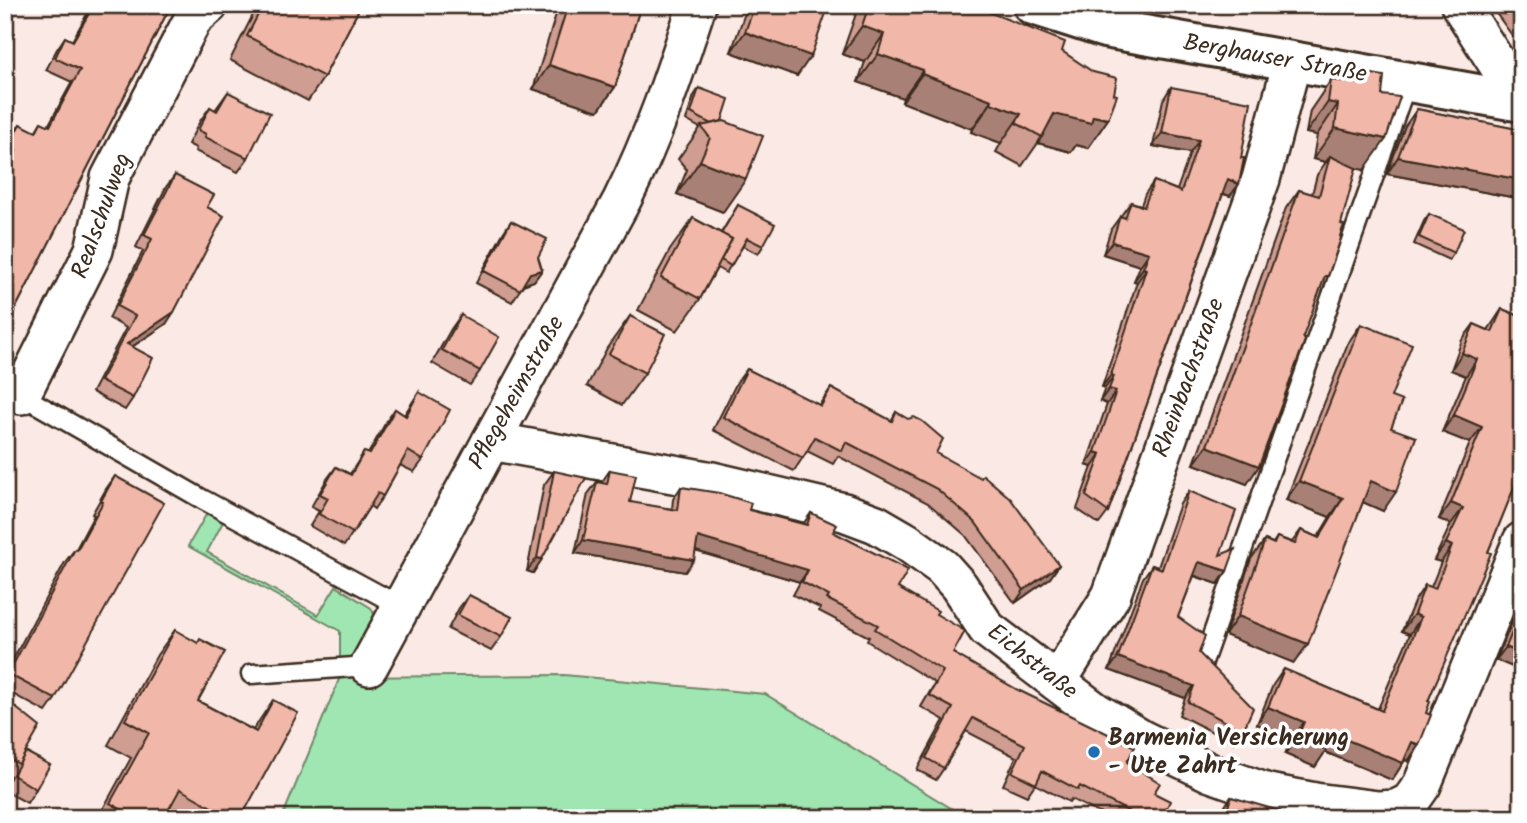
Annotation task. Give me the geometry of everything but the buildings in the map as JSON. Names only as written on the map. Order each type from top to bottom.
[{"type":"street","name":"Realschulweg","points":[[21,395],[94,250],[110,178],[193,19],[209,5]]},
{"type":"street","name":"Pflegeheimstraße","points":[[369,666],[622,200],[647,149],[697,5]]},
{"type":"street","name":"Berghauser Straße","points":[[1033,5],[1105,28],[1521,101]]},
{"type":"street","name":"Berghauser Straße","points":[[1460,5],[1521,101]]},
{"type":"street","name":"Rheinbachstraße","points":[[1057,682],[1111,596],[1261,179],[1292,62]]},
{"type":"street","name":"Eichstraße","points":[[491,440],[712,481],[844,512],[876,524],[907,542],[942,568],[959,586],[986,629],[1095,711],[1143,740],[1210,773],[1268,793],[1378,810],[1396,809],[1410,802],[1422,785],[1522,541]]},
{"type":"lane","points":[[1203,662],[1407,82]]},
{"type":"lane","points":[[21,395],[202,499],[400,606]]},
{"type":"lane","name":"Pflegeheimstraße","points":[[251,674],[369,666]]},
{"type":"green space","points":[[207,513],[223,522],[207,552],[318,615],[336,586],[371,608],[378,630],[342,677],[564,675],[765,694],[967,818],[282,818],[340,677],[340,631],[188,546]]},
{"type":"place","name":"Barmenia Versicherung - Ute Zahrt","points":[[1094,752]]}]
